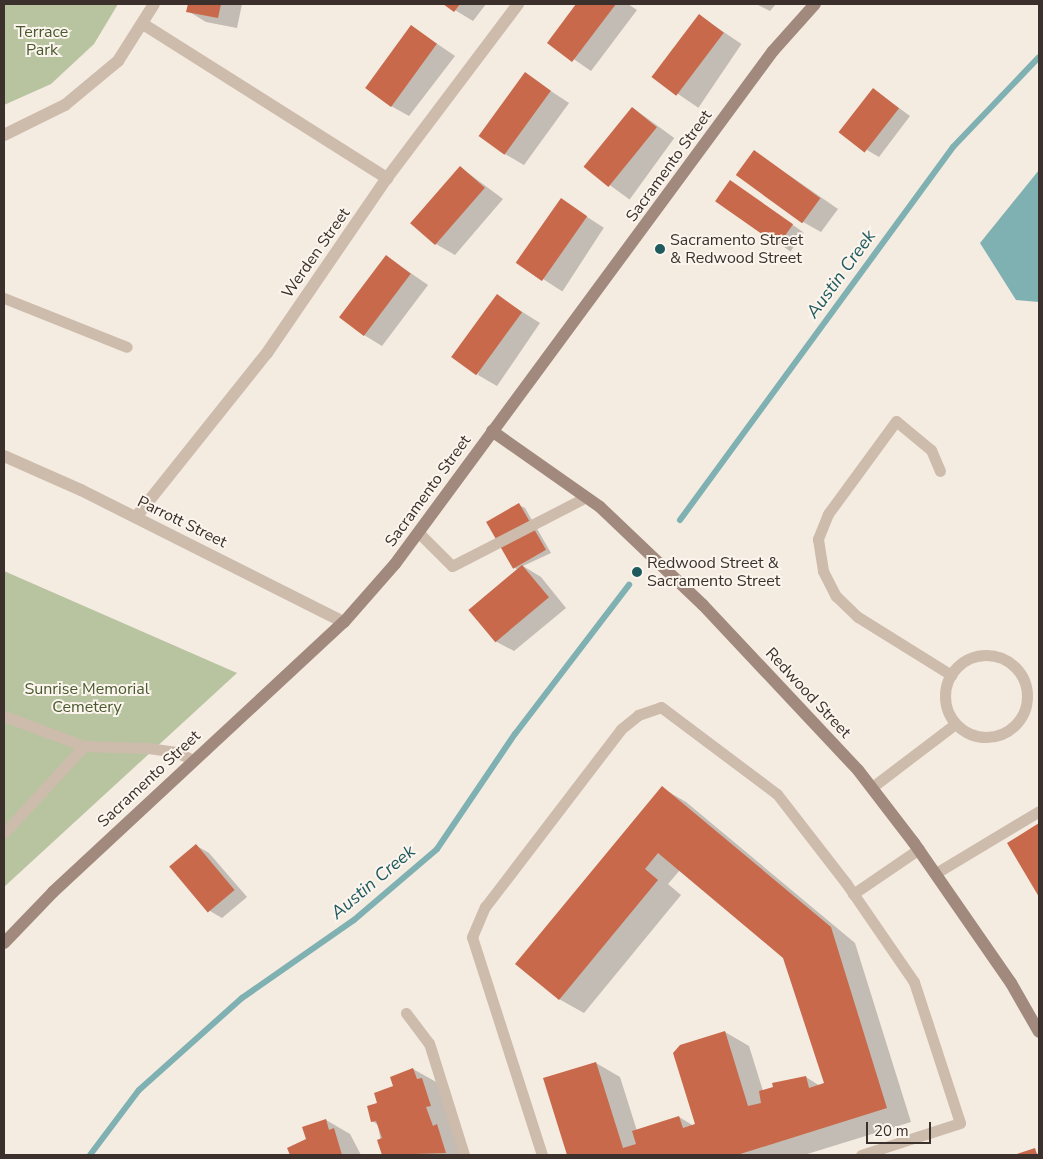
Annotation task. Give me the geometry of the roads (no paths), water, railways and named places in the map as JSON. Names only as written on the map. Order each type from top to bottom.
[{"type":"main road","name":"Sacramento Street","points":[[4,943],[193,760],[344,622],[418,532],[773,50],[815,4]]},
{"type":"main road","name":"Redwood Street","points":[[492,431],[600,507],[703,605],[871,788],[936,873],[1038,1027]]},
{"type":"street","points":[[4,135],[65,105],[118,62],[154,4]]},
{"type":"street","name":"Werden Street","points":[[136,517],[267,353],[387,178],[518,4]]},
{"type":"street","points":[[143,24],[387,178]]},
{"type":"street","name":"Parrott Street","points":[[4,456],[136,517],[344,622]]},
{"type":"lane","points":[[4,298],[127,347]]},
{"type":"lane","points":[[940,471],[931,450],[896,421],[828,514],[818,539],[823,571],[836,596],[858,617],[951,675]]},
{"type":"lane","points":[[418,532],[452,566],[586,497]]},
{"type":"lane","points":[[994,656],[1007,661],[1018,670],[1025,683],[1027,697],[1024,711],[1017,723],[993,737],[979,737],[955,724],[945,702],[945,690],[951,675],[966,660],[994,656]]},
{"type":"lane","points":[[542,1155],[472,937],[486,907],[621,729],[638,715],[661,707],[777,794],[853,894],[914,982],[960,1123],[861,1155]]},
{"type":"lane","points":[[4,716],[84,746],[148,748],[176,752],[193,760]]},
{"type":"lane","points":[[871,788],[955,724]]},
{"type":"lane","points":[[4,833],[84,746]]},
{"type":"lane","points":[[936,873],[1039,811]]},
{"type":"lane","points":[[853,894],[919,849]]},
{"type":"lane","points":[[406,1013],[429,1043],[464,1155]]},
{"type":"water","points":[[1039,170],[1039,302],[1016,300],[980,243]]},
{"type":"waterway","name":"Austin Creek","points":[[680,520],[953,147],[1039,57]]},
{"type":"waterway","name":"Austin Creek","points":[[90,1155],[139,1090],[242,998],[354,920],[437,849],[515,734],[629,585]]},
{"type":"place","name":"Sacramento Street & Redwood Street","points":[[660,249]]},
{"type":"place","name":"Redwood Street & Sacramento Street","points":[[637,572]]},
{"type":"park label","name":"Terrace Park","points":[[42,41]]},
{"type":"park label","name":"Sunrise Memorial Cemetery","points":[[87,698]]}]
